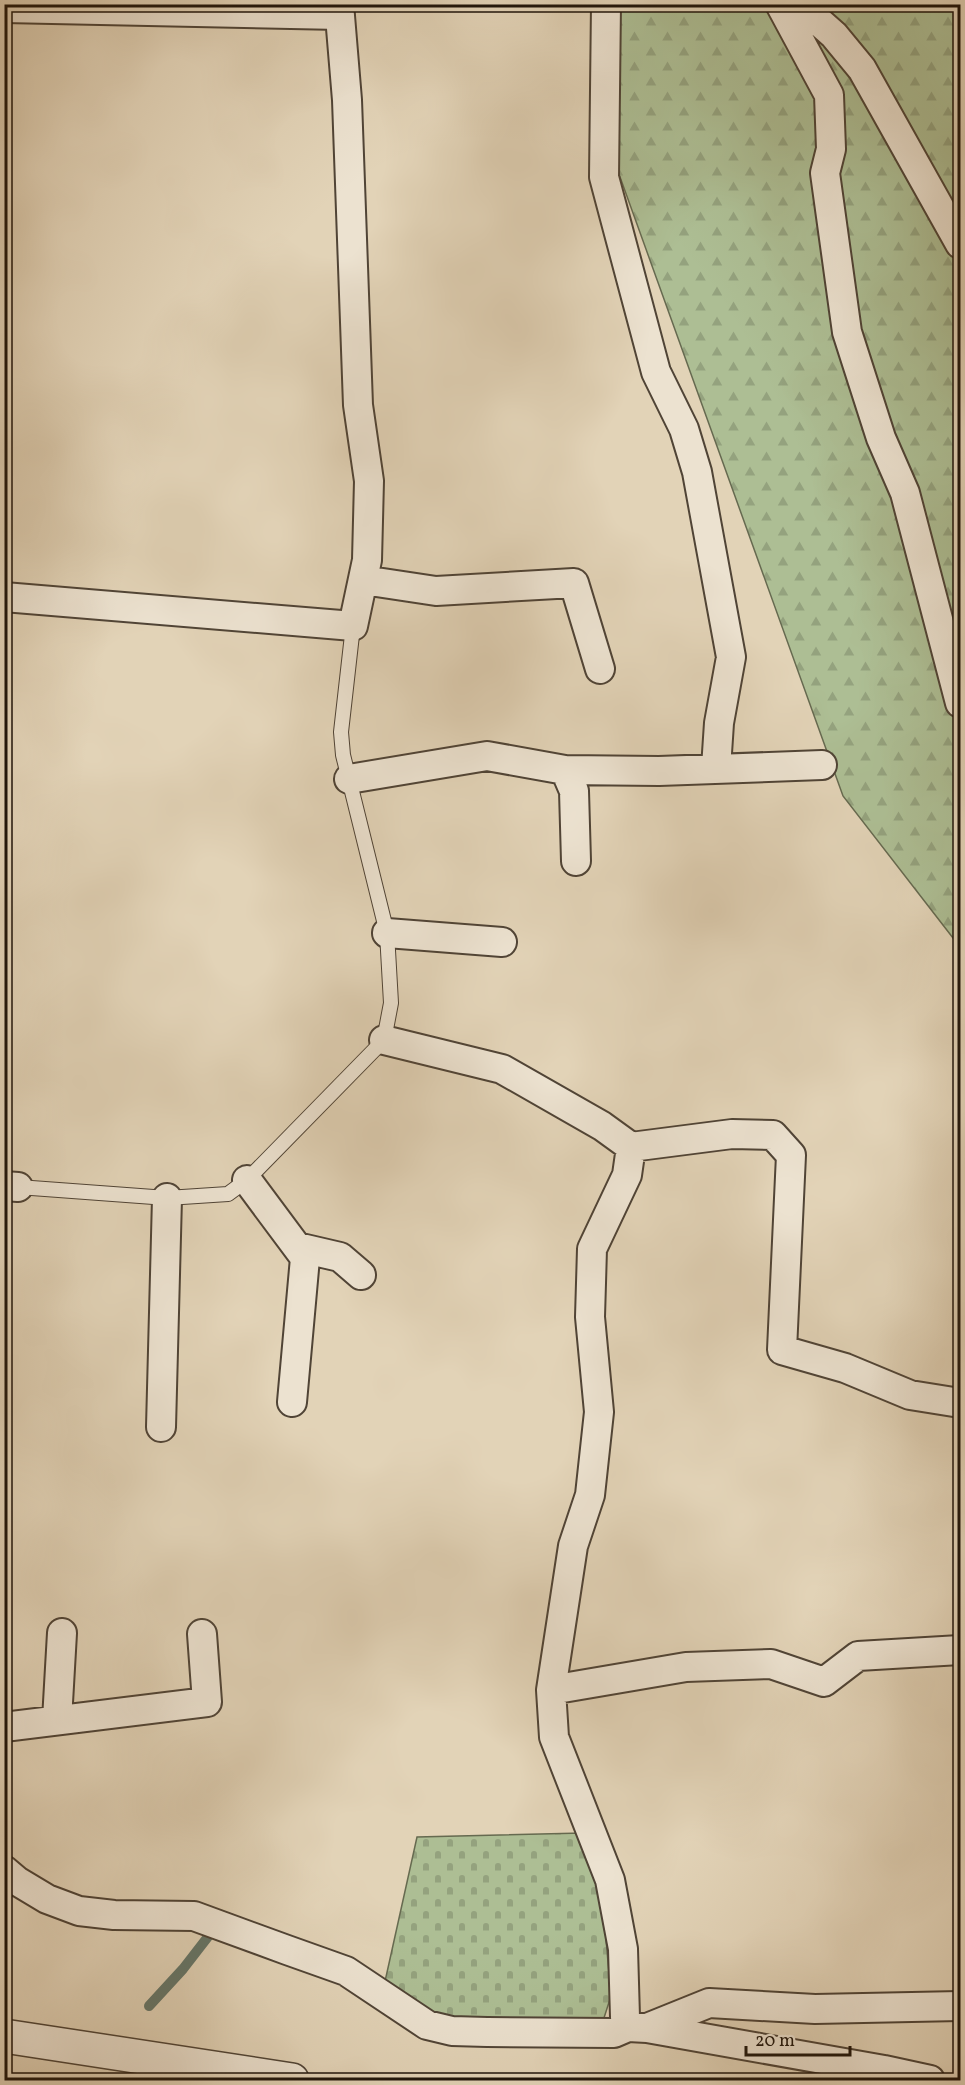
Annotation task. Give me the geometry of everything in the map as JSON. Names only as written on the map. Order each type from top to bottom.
[{"type":"street","points":[[606,4],[604,177],[656,372],[684,429],[697,472],[731,657],[719,723],[716,768]]},
{"type":"street","points":[[780,4],[829,95],[831,149],[825,173],[847,332],[881,438],[905,493],[960,703]]},
{"type":"street","points":[[800,4],[834,36],[862,69],[960,244]]},
{"type":"street","points":[[4,8],[339,10],[347,100],[358,405],[369,481],[367,560],[353,626],[4,597]]},
{"type":"street","points":[[363,580],[436,591],[574,583],[600,669]]},
{"type":"street","points":[[349,779],[487,756],[565,770],[659,771],[822,765]]},
{"type":"street","points":[[565,770],[574,791],[576,861]]},
{"type":"street","points":[[387,933],[502,942]]},
{"type":"street","points":[[384,1040],[502,1069],[602,1126],[631,1147],[732,1134],[773,1134],[791,1155],[782,1350],[845,1368],[910,1395],[960,1403]]},
{"type":"street","points":[[631,1147],[627,1175],[592,1249],[590,1317],[599,1412],[590,1495],[573,1546],[551,1690],[554,1737],[610,1880],[623,1949],[625,2017],[638,2028],[930,2080]]},
{"type":"street","points":[[247,1180],[305,1258],[292,1402]]},
{"type":"street","points":[[161,1427],[167,1198]]},
{"type":"street","points":[[297,1247],[340,1257],[361,1275]]},
{"type":"street","points":[[57,1720],[62,1633]]},
{"type":"street","points":[[4,1727],[207,1702],[202,1634]]},
{"type":"street","points":[[551,1690],[686,1667],[771,1664],[824,1682],[858,1656],[960,1650]]},
{"type":"street","points":[[4,1870],[17,1881],[47,1899],[79,1911],[114,1915],[194,1916],[346,1971],[428,2025],[452,2031],[614,2033],[638,2028],[709,2003],[815,2009],[960,2006]]},
{"type":"street","points":[[4,2036],[292,2080]]},
{"type":"lane","points":[[11,1187],[167,1198],[228,1194],[247,1180],[384,1040],[391,1003],[387,933],[343,755],[341,732],[353,626]]},
{"type":"green space","points":[[614,5],[960,5],[960,947],[843,796],[611,152]]},
{"type":"green space","points":[[583,1833],[602,1894],[611,1996],[603,2021],[439,2019],[384,1986],[417,1837]]},
{"type":"waterway","points":[[149,2006],[183,1969],[214,1929]]}]
